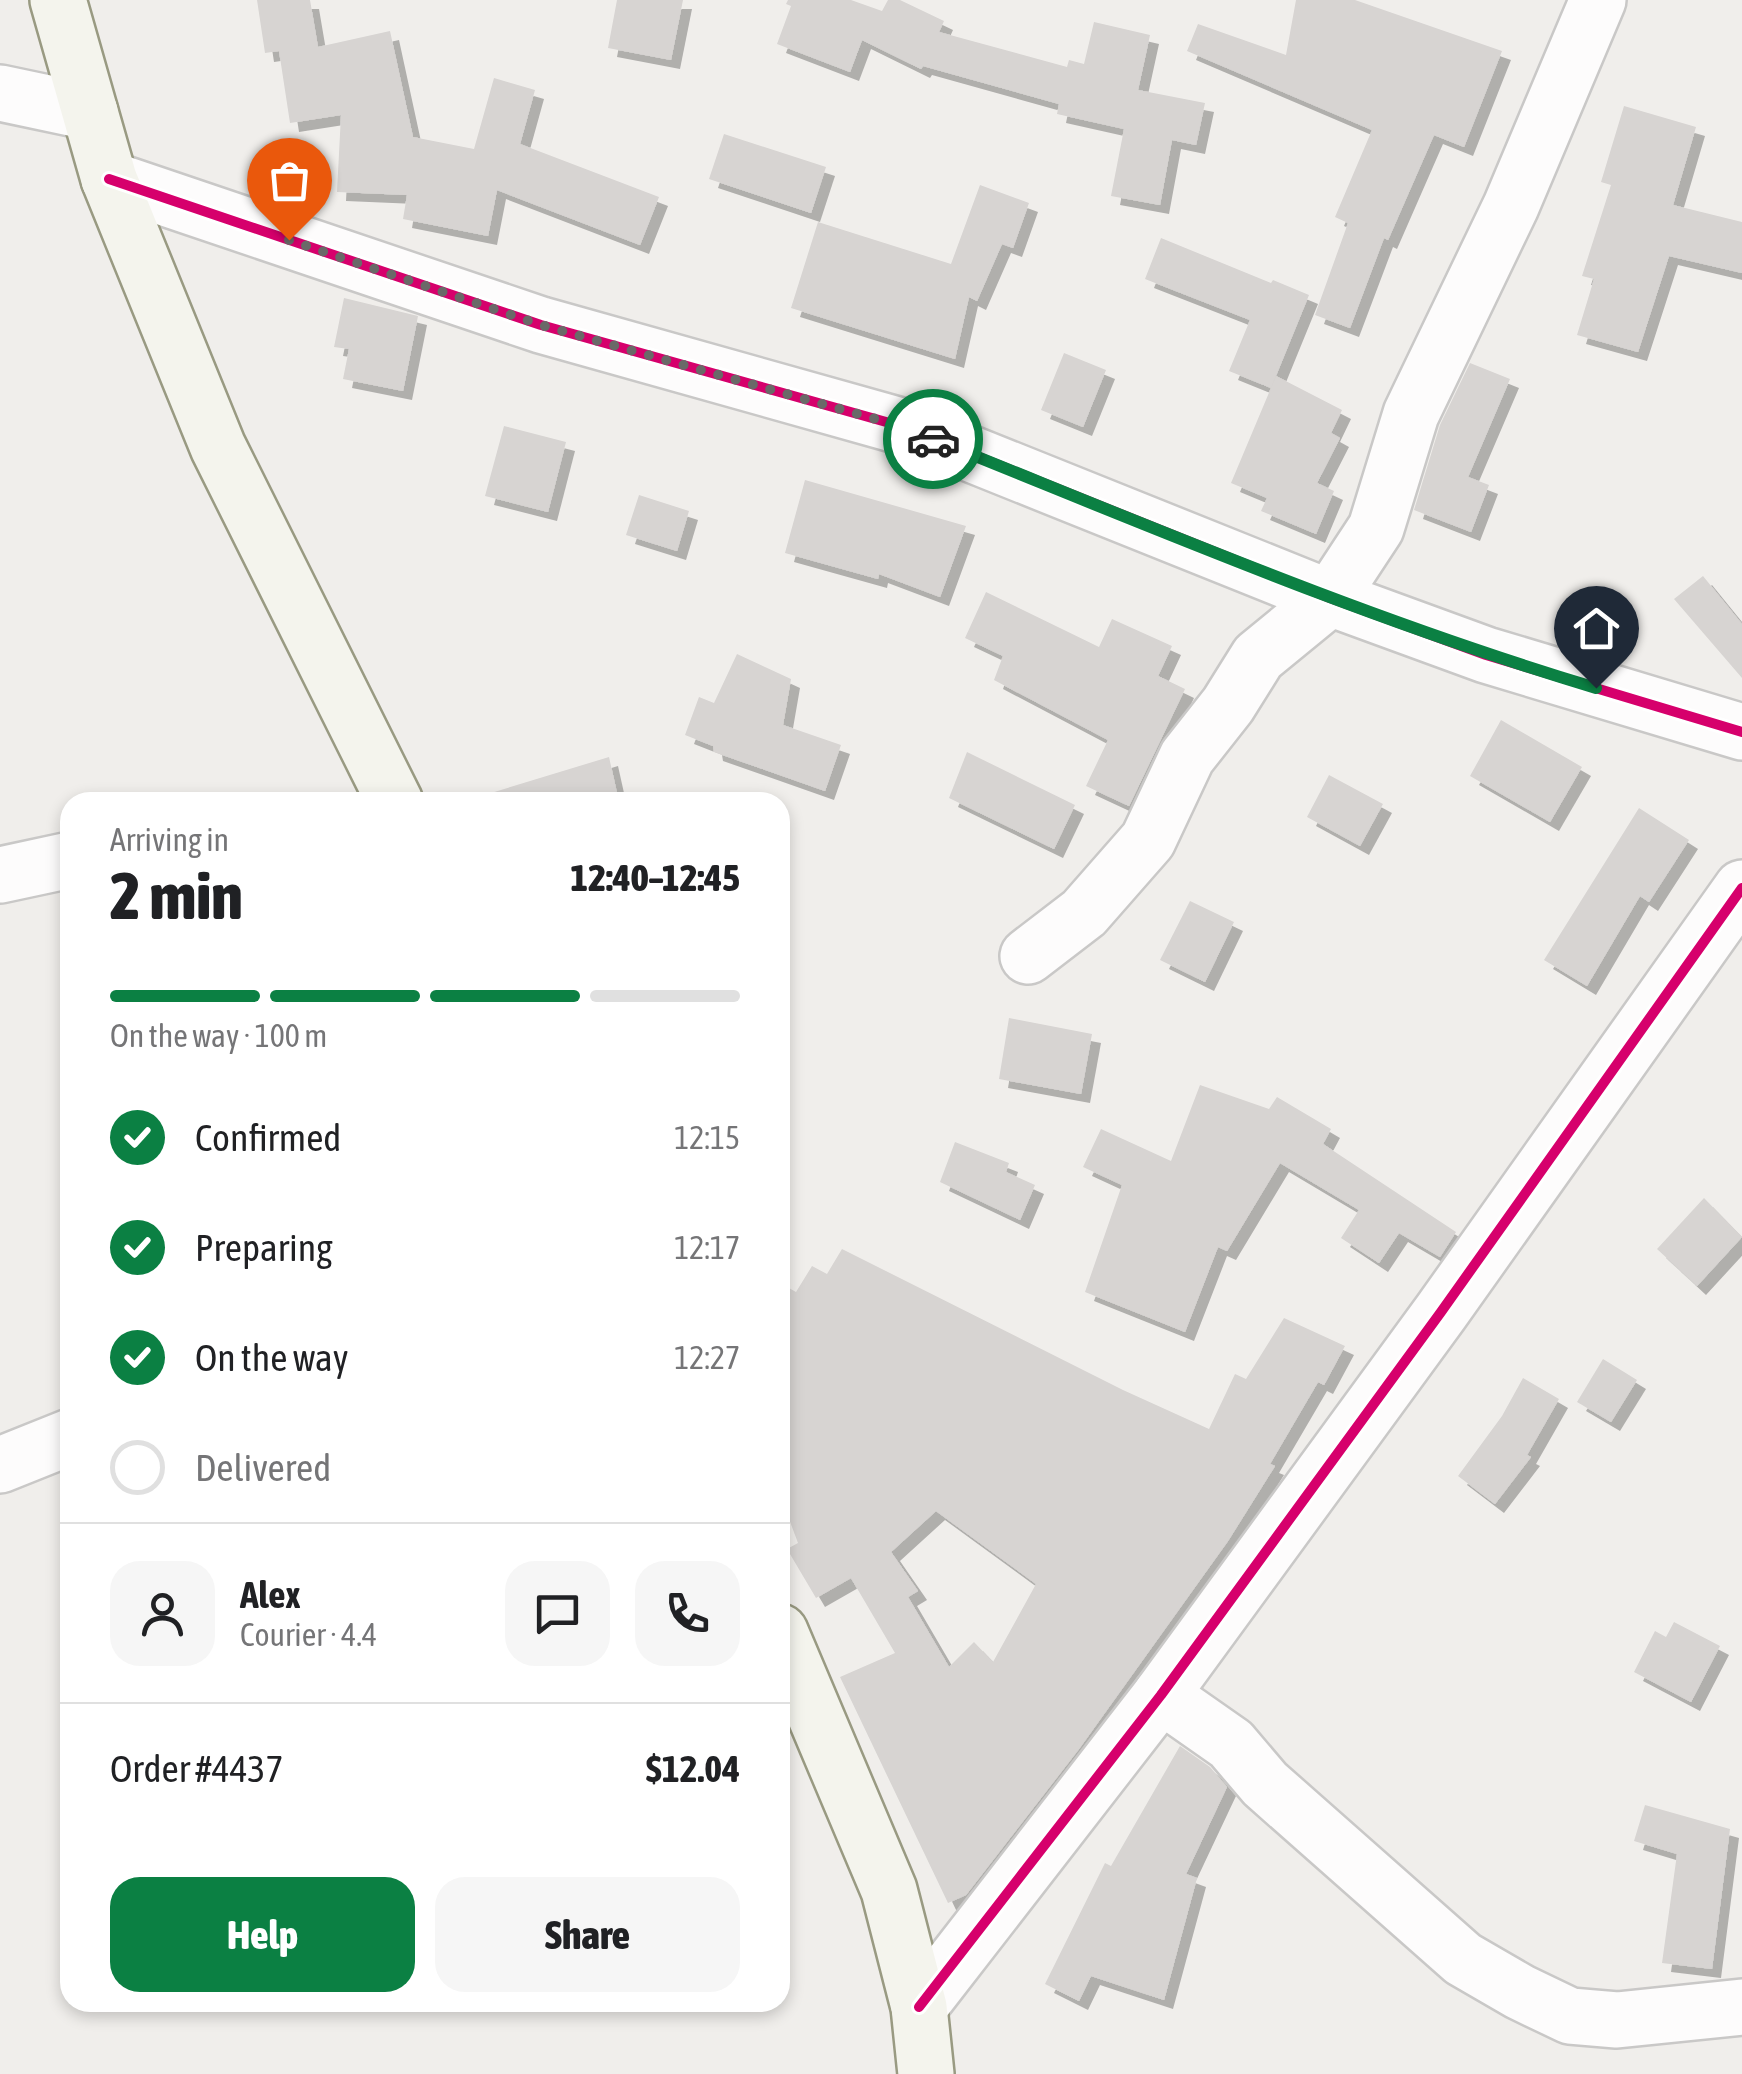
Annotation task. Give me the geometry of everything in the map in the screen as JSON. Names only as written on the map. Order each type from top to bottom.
[{"type":"main road","points":[[58,0],[109,179],[218,447],[390,792]]},
{"type":"main road","points":[[790,1656],[889,1890],[919,2008],[926,2074]]},
{"type":"street","points":[[1028,956],[1084,913],[1148,840],[1187,757],[1228,706],[1258,657],[1330,598],[1376,528],[1411,414],[1497,238],[1598,0]]},
{"type":"street","points":[[0,93],[90,112]]},
{"type":"street","points":[[109,179],[541,325],[904,427],[1330,598],[1486,654],[1742,732]]},
{"type":"street","points":[[0,875],[60,862]]},
{"type":"street","points":[[919,2008],[1161,1695],[1453,1296],[1742,888]]},
{"type":"street","points":[[0,1465],[60,1441]]},
{"type":"street","points":[[1161,1695],[1230,1744],[1265,1784],[1463,1959],[1520,1992],[1570,2016],[1616,2020],[1742,2007]]},
{"type":"building","points":[[257,0],[310,0],[318,47],[390,31],[413,137],[474,149],[494,78],[535,90],[520,144],[659,197],[640,245],[497,190],[488,236],[403,219],[407,195],[337,192],[341,115],[290,123],[279,51],[265,53]]},
{"type":"building","points":[[617,0],[683,0],[671,60],[608,48]]},
{"type":"building","points":[[788,0],[851,0],[882,11],[888,0],[900,0],[944,21],[939,32],[1067,67],[1069,60],[1084,64],[1094,22],[1150,35],[1138,90],[1205,103],[1196,145],[1172,140],[1160,205],[1111,196],[1124,129],[1057,114],[1059,104],[923,66],[921,69],[862,40],[850,72],[777,44],[791,6],[786,4]]},
{"type":"building","points":[[1296,0],[1355,0],[1502,51],[1464,147],[1434,135],[1388,240],[1384,238],[1350,328],[1315,315],[1348,223],[1335,217],[1372,130],[1187,51],[1198,24],[1286,55]]},
{"type":"building","points":[[1624,106],[1696,127],[1673,205],[1742,222],[1742,273],[1669,256],[1638,352],[1577,335],[1594,279],[1582,276],[1611,185],[1601,182]]},
{"type":"building","points":[[724,134],[826,167],[811,213],[709,179]]},
{"type":"building","points":[[980,185],[1029,203],[1013,248],[1002,244],[977,301],[969,297],[955,359],[791,308],[818,222],[951,264]]},
{"type":"building","points":[[1161,238],[1309,295],[1271,388],[1229,371],[1250,320],[1145,279]]},
{"type":"building","points":[[344,298],[418,316],[403,391],[343,379],[349,349],[334,347]]},
{"type":"building","points":[[1064,353],[1106,370],[1083,427],[1041,410]]},
{"type":"building","points":[[1470,363],[1510,379],[1468,477],[1489,485],[1471,532],[1414,510],[1440,425]]},
{"type":"building","points":[[1276,376],[1342,410],[1331,433],[1340,438],[1317,483],[1334,491],[1316,534],[1261,511],[1267,498],[1231,483]]},
{"type":"building","points":[[504,426],[566,442],[548,512],[485,496]]},
{"type":"building","points":[[805,480],[966,526],[940,597],[879,574],[878,579],[785,553]]},
{"type":"building","points":[[639,495],[689,511],[677,551],[626,535]]},
{"type":"building","points":[[1703,576],[1742,624],[1742,678],[1674,599]]},
{"type":"building","points":[[986,592],[1099,647],[1112,619],[1172,646],[1158,676],[1185,689],[1129,806],[1086,786],[1108,740],[994,680],[1003,656],[965,638]]},
{"type":"building","points":[[737,654],[791,679],[783,725],[841,745],[825,791],[714,752],[713,746],[685,735],[699,697],[714,703]]},
{"type":"building","points":[[1501,720],[1582,767],[1550,822],[1470,776]]},
{"type":"building","points":[[967,752],[1075,805],[1054,849],[949,798]]},
{"type":"building","points":[[609,757],[617,792],[494,792]]},
{"type":"building","points":[[1329,775],[1383,804],[1360,846],[1307,817]]},
{"type":"building","points":[[1639,808],[1689,840],[1649,902],[1640,896],[1587,986],[1544,960]]},
{"type":"building","points":[[1190,901],[1234,922],[1205,982],[1160,960]]},
{"type":"building","points":[[1009,1018],[1092,1034],[1081,1094],[999,1079]]},
{"type":"building","points":[[1200,1085],[1269,1109],[1277,1097],[1331,1129],[1323,1144],[1456,1232],[1440,1257],[1399,1233],[1379,1263],[1341,1238],[1359,1210],[1280,1163],[1227,1251],[1218,1247],[1185,1332],[1085,1292],[1122,1185],[1083,1167],[1101,1129],[1171,1161]]},
{"type":"building","points":[[955,1142],[1009,1163],[1006,1172],[1035,1185],[1020,1220],[940,1182]]},
{"type":"building","points":[[1704,1198],[1742,1237],[1697,1286],[1657,1249]]},
{"type":"building","points":[[842,1249],[1209,1429],[1235,1374],[1246,1379],[1284,1318],[1345,1346],[1324,1385],[1318,1382],[1270,1464],[1275,1466],[1228,1541],[1079,1749],[966,1895],[948,1903],[840,1677],[895,1653],[851,1578],[816,1598],[790,1554],[790,1547],[798,1543],[790,1522],[790,1289],[796,1292],[812,1266],[827,1274]],"holes":[[[936,1511],[1036,1584],[993,1662],[974,1642],[949,1667],[908,1597],[918,1591],[891,1552]]]},
{"type":"building","points":[[1603,1359],[1637,1380],[1611,1422],[1577,1402]]},
{"type":"building","points":[[1523,1378],[1559,1399],[1527,1455],[1531,1457],[1495,1504],[1458,1476],[1502,1416]]},
{"type":"building","points":[[1674,1622],[1720,1646],[1691,1702],[1634,1672],[1655,1631],[1666,1637]]},
{"type":"building","points":[[1180,1746],[1210,1767],[1227,1787],[1186,1874],[1197,1878],[1164,2000],[1091,1976],[1079,2001],[1045,1984],[1105,1863],[1111,1866]]},
{"type":"building","points":[[1645,1805],[1730,1829],[1712,1969],[1662,1963],[1677,1854],[1634,1841]]},
{"type":"cycle path","points":[[109,179],[541,325],[904,427],[1330,598],[1486,655],[1742,732]]},
{"type":"cycle path","points":[[919,2007],[1161,1695],[1441,1312],[1742,888]]},
{"type":"way so far","points":[[289,240],[541,325],[904,427],[933,439]]},
{"type":"route","points":[[933,439],[1330,598],[1486,654],[1596,688]]}]
